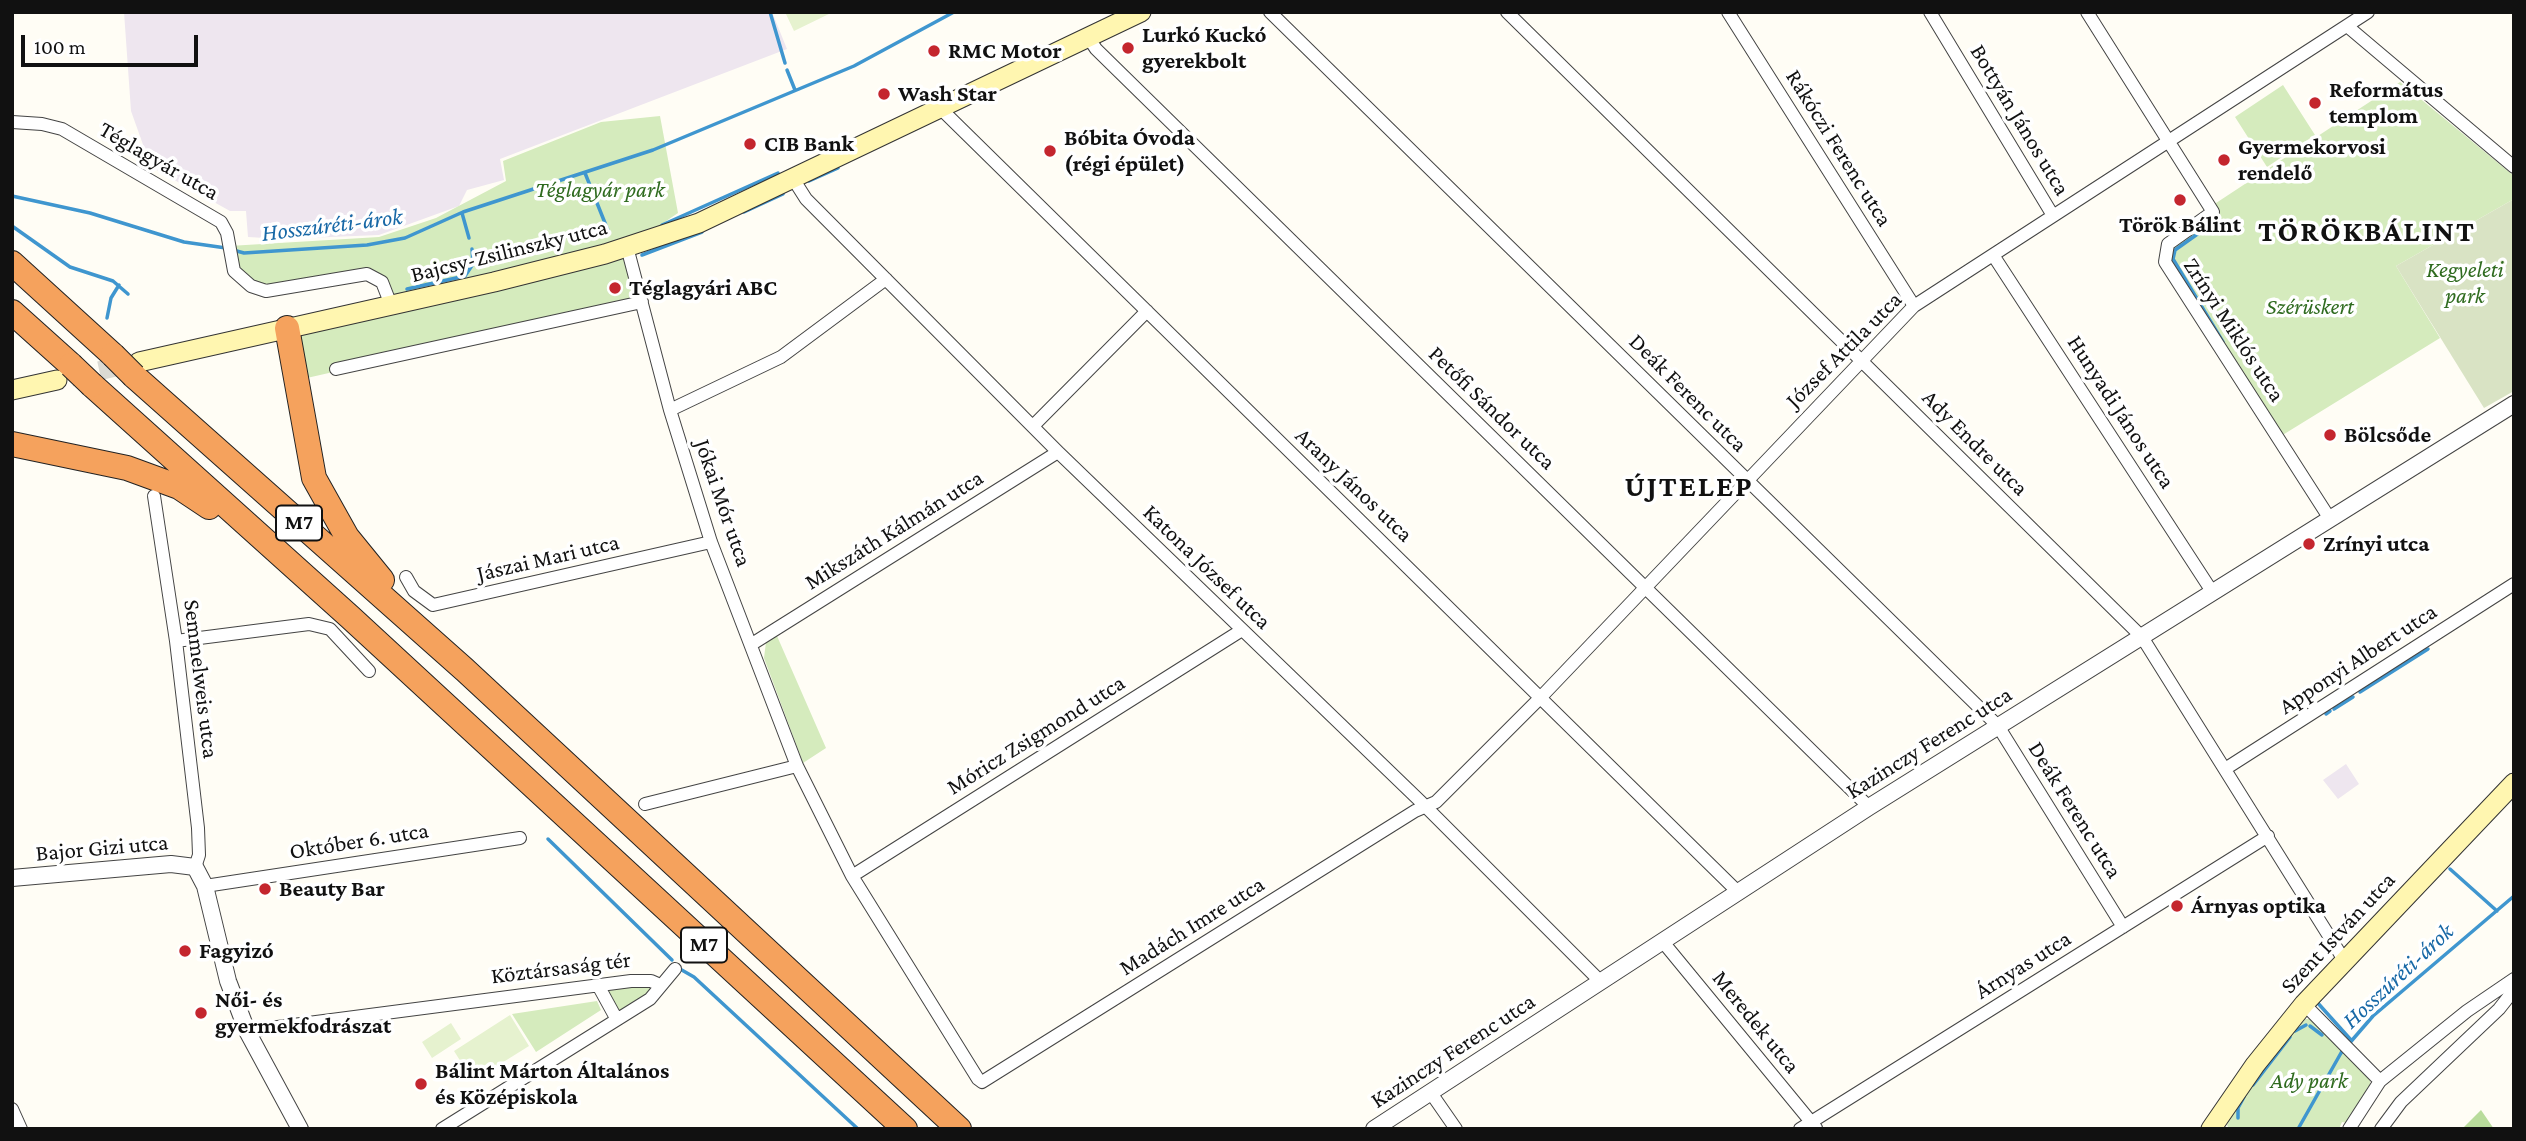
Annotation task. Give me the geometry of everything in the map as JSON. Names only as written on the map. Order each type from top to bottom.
[{"type":"highway","name":"M7","points":[[12,263],[113,355],[136,369],[959,1129]]},
{"type":"highway","name":"M7","points":[[12,312],[64,372],[92,385],[350,617],[905,1129]]},
{"type":"highway","points":[[287,328],[305,443],[321,495],[368,564],[399,599],[447,642],[465,670]]},
{"type":"highway","points":[[12,444],[127,468],[179,487],[210,508],[302,587],[350,617]]},
{"type":"main road","name":"Bajcsy-Zsilinszky utca","points":[[136,369],[287,328],[627,247],[699,223],[1140,12]]},
{"type":"main road","points":[[12,390],[64,372]]},
{"type":"main road","name":"Szent István utca","points":[[2211,1129],[2255,1065],[2304,1004],[2514,783]]},
{"type":"street","name":"Deák Ferenc utca","points":[[1270,12],[1998,726],[2123,927]]},
{"type":"street","name":"Ady Endre utca","points":[[1507,12],[2142,637],[2344,960]]},
{"type":"street","name":"Rákóczi Ferenc utca","points":[[1728,12],[1914,306]]},
{"type":"street","name":"Bottyán János utca","points":[[1930,12],[2052,214]]},
{"type":"street","points":[[2087,12],[2168,142]]},
{"type":"street","name":"József Attila utca","points":[[1425,807],[1436,802],[1541,697],[1914,306],[2052,214],[2368,12]]},
{"type":"street","points":[[2347,26],[2514,167]]},
{"type":"street","name":"Petőfi Sándor utca","points":[[1088,37],[1105,59],[1869,807]]},
{"type":"street","name":"Arany János utca","points":[[940,108],[1738,892]]},
{"type":"street","name":"Téglagyár utca","points":[[12,122],[42,124],[62,129],[221,222],[227,233],[232,262],[242,281],[267,291],[367,274],[382,282],[391,304]]},
{"type":"street","name":"Zrínyi Miklós utca","points":[[2168,142],[2213,212],[2168,244],[2165,262],[2330,519]]},
{"type":"street","name":"Katona József utca","points":[[792,177],[806,199],[1058,452],[1425,807],[1601,982]]},
{"type":"street","name":"Jókai Mór utca","points":[[627,247],[670,410],[711,542],[797,766],[852,876],[982,1082]]},
{"type":"street","name":"Hunyadi János utca","points":[[1993,255],[2213,593]]},
{"type":"street","points":[[670,410],[781,357],[886,279]]},
{"type":"street","points":[[336,369],[642,302]]},
{"type":"street","points":[[1034,425],[1147,311]]},
{"type":"street","name":"Kazinczy Ferenc utca","points":[[1374,1129],[1869,807],[2514,404]]},
{"type":"street","name":"Mikszáth Kálmán utca","points":[[752,644],[1058,452]]},
{"type":"street","name":"Semmelweis utca","points":[[154,496],[176,641],[198,828],[199,855],[195,867]]},
{"type":"street","name":"Jászai Mari utca","points":[[406,577],[414,591],[433,605],[711,542]]},
{"type":"street","name":"Apponyi Albert utca","points":[[2225,769],[2514,584]]},
{"type":"street","points":[[176,641],[309,624],[330,629],[369,671]]},
{"type":"street","name":"Móricz Zsigmond utca","points":[[852,876],[1242,630]]},
{"type":"street","points":[[645,804],[797,766]]},
{"type":"street","name":"Madách Imre utca","points":[[982,1082],[1425,807]]},
{"type":"street","name":"Árnyas utca","points":[[1809,1127],[2268,836]]},
{"type":"street","name":"Október 6. utca","points":[[205,886],[520,838]]},
{"type":"street","name":"Bajor Gizi utca","points":[[12,878],[161,864],[195,867]]},
{"type":"street","points":[[195,867],[205,886],[228,981],[247,1031],[300,1129]]},
{"type":"street","name":"Meredek utca","points":[[1663,942],[1809,1127]]},
{"type":"street","points":[[660,985],[675,969]]},
{"type":"street","points":[[2349,1129],[2380,1081],[2467,1011],[2514,979]]},
{"type":"street","name":"Köztársaság tér","points":[[247,1031],[631,981],[652,981],[660,985],[658,993],[650,999],[442,1129]]},
{"type":"street","points":[[599,987],[616,1018]]},
{"type":"street","points":[[2381,1129],[2401,1102],[2499,1009],[2514,990]]},
{"type":"street","points":[[2304,1004],[2380,1081]]},
{"type":"street","points":[[1432,1093],[1456,1129]]},
{"type":"street","points":[[12,1109],[21,1129]]},
{"type":"street","points":[[2361,1129],[2362,1109]]},
{"type":"shaded area","points":[[124,12],[772,12],[787,49],[500,159],[504,180],[467,190],[459,206],[379,235],[282,239],[248,237],[246,211],[230,211],[151,167],[131,111]]},
{"type":"shaded area","points":[[2346,764],[2359,784],[2338,799],[2323,780]]},
{"type":"green space","points":[[785,12],[833,12],[794,31]]},
{"type":"green space","name":"Szérüskert","points":[[2400,82],[2514,176],[2514,199],[2396,266],[2440,338],[2281,436],[2169,262],[2174,245],[2220,216],[2213,205]]},
{"type":"green space","points":[[2283,85],[2315,135],[2267,167],[2235,117]]},
{"type":"green space","name":"Téglagyár park","points":[[660,116],[678,213],[628,247],[642,302],[298,380],[287,328],[391,305],[375,277],[266,291],[242,280],[229,246],[379,237],[436,218],[506,181],[503,161],[601,122]]},
{"type":"green space","name":"Kegyeleti park","points":[[2514,199],[2514,391],[2484,408],[2396,266]]},
{"type":"green space","points":[[777,636],[826,748],[803,763],[764,658],[766,642]]},
{"type":"green space","points":[[650,986],[650,993],[620,1011],[616,1011],[607,991],[611,988]]},
{"type":"green space","points":[[597,1001],[601,1010],[536,1052],[512,1014]]},
{"type":"green space","points":[[510,1015],[529,1046],[473,1081],[454,1051]]},
{"type":"green space","name":"Ady park","points":[[2300,1019],[2310,1019],[2370,1077],[2370,1087],[2347,1123],[2342,1122],[2339,1129],[2229,1129],[2227,1125],[2238,1101]]},
{"type":"green space","points":[[451,1023],[461,1039],[432,1058],[422,1042]]},
{"type":"green space","points":[[2481,1110],[2494,1129],[2462,1129]]},
{"type":"waterway","points":[[770,12],[785,63]]},
{"type":"waterway","name":"Hosszúréti-árok","points":[[233,250],[244,253],[367,245],[405,238],[463,212],[653,150],[854,66],[954,12]]},
{"type":"waterway","points":[[787,70],[795,90]]},
{"type":"waterway","points":[[809,181],[838,168]]},
{"type":"waterway","points":[[585,173],[609,233]]},
{"type":"waterway","points":[[662,225],[778,173]]},
{"type":"waterway","points":[[744,212],[783,194]]},
{"type":"waterway","name":"Hosszúréti-árok","points":[[12,196],[90,213],[184,242],[226,248]]},
{"type":"waterway","points":[[462,213],[469,238]]},
{"type":"waterway","points":[[12,226],[70,267],[113,281],[128,294]]},
{"type":"waterway","points":[[2206,228],[2175,250],[2173,259],[2223,342]]},
{"type":"waterway","points":[[642,255],[702,232]]},
{"type":"waterway","points":[[407,289],[465,276],[473,264],[472,249]]},
{"type":"waterway","points":[[107,318],[111,298],[119,285]]},
{"type":"waterway","points":[[2360,692],[2428,649]]},
{"type":"waterway","points":[[2334,709],[2353,697]]},
{"type":"waterway","points":[[2326,714],[2330,711]]},
{"type":"waterway","points":[[548,839],[672,960]]},
{"type":"waterway","points":[[2450,869],[2497,911]]},
{"type":"waterway","name":"Hosszúréti-árok","points":[[2298,1129],[2341,1053],[2373,1016],[2514,896]]},
{"type":"waterway","points":[[680,969],[694,977],[858,1129]]},
{"type":"waterway","points":[[2316,1001],[2351,1040]]},
{"type":"waterway","points":[[2295,1031],[2306,1025]]},
{"type":"waterway","points":[[2310,1026],[2322,1035]]},
{"type":"waterway","points":[[2253,1085],[2290,1037]]},
{"type":"waterway","points":[[2238,1118],[2238,1108],[2244,1097]]},
{"type":"tunnel","points":[[71,377],[134,363]]},
{"type":"place","name":"Lurkó Kuckó gyerekbolt","points":[[1128,48]]},
{"type":"place","name":"RMC Motor","points":[[934,51]]},
{"type":"place","name":"Wash Star","points":[[884,94]]},
{"type":"place","name":"Református templom","points":[[2315,103]]},
{"type":"place","name":"CIB Bank","points":[[750,144]]},
{"type":"place","name":"Bóbita Óvoda (régi épület)","points":[[1050,151]]},
{"type":"place","name":"Gyermekorvosi rendelő","points":[[2224,160]]},
{"type":"place","name":"Török Bálint","points":[[2180,200]]},
{"type":"place","name":"Téglagyári ABC","points":[[615,288]]},
{"type":"place","name":"Bölcsőde","points":[[2330,435]]},
{"type":"place","name":"Zrínyi utca","points":[[2309,544]]},
{"type":"place","name":"Beauty Bar","points":[[265,889]]},
{"type":"place","name":"Árnyas optika","points":[[2177,906]]},
{"type":"place","name":"Fagyizó","points":[[185,951]]},
{"type":"place","name":"Női- és gyermekfodrászat","points":[[201,1013]]},
{"type":"place","name":"Bálint Márton Általános és Középiskola","points":[[421,1084]]},
{"type":"district","name":"TÖRÖKBÁLINT","points":[[2367,232]]},
{"type":"district","name":"ÚJTELEP","points":[[1689,487]]}]
